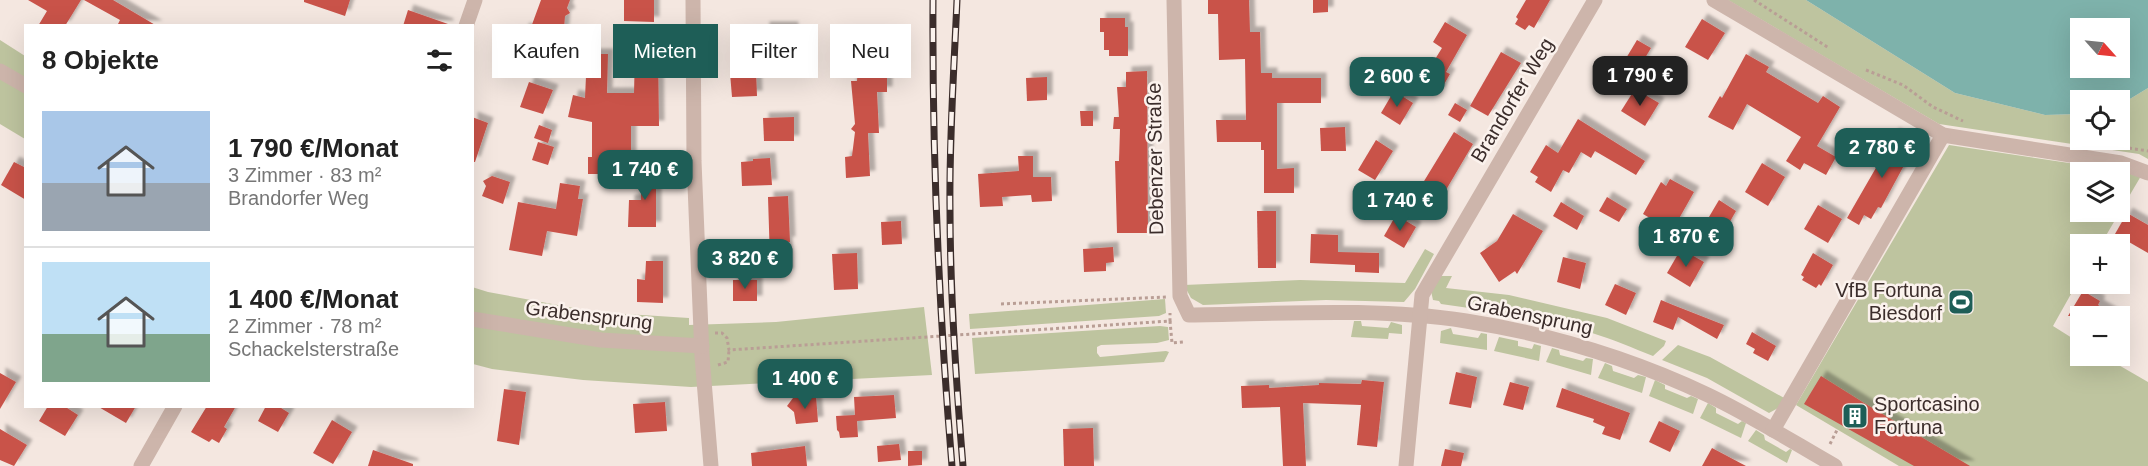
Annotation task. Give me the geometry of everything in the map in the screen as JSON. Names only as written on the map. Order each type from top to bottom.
[{"type":"street","points":[[467,24],[475,0]]},
{"type":"street","points":[[693,0],[693,161],[702,346],[711,466]]},
{"type":"street","name":"Debenzer Straße","points":[[1174,0],[1180,296],[1189,315]]},
{"type":"street","name":"Brandorfer Weg","points":[[1406,466],[1422,295],[1595,0]]},
{"type":"street","points":[[1714,0],[1943,135],[2121,163],[2148,173]]},
{"type":"street","points":[[0,71],[24,85]]},
{"type":"street","points":[[1773,430],[1943,135]]},
{"type":"street","name":"Grabensprung","points":[[1189,315],[1386,314],[1466,321],[1566,342],[1653,371],[1706,394],[1836,466]]},
{"type":"street","name":"Grabensprung","points":[[474,319],[601,340],[702,346]]},
{"type":"street","points":[[141,466],[174,408]]},
{"type":"path","points":[[1754,0],[1834,51]]},
{"type":"path","points":[[1863,69],[1903,85],[1933,107]]},
{"type":"path","points":[[1001,304],[1169,296],[1172,343],[1183,342]]},
{"type":"path","points":[[729,350],[1170,321]]},
{"type":"path","points":[[712,333],[722,333],[727,338],[729,350],[728,362],[713,365]]},
{"type":"green space","points":[[1728,0],[1806,0],[1955,93],[2045,115],[2070,114],[2070,144],[1939,124]]},
{"type":"green space","points":[[0,40],[24,55],[24,138],[0,124]]},
{"type":"green space","points":[[2148,88],[2148,159],[2139,154],[2112,150],[2130,150],[2130,99]]},
{"type":"green space","name":"VfB Fortuna Biesdorf","points":[[1949,145],[2070,163],[2070,222],[2114,222],[2107,234],[2070,234],[2071,294],[2053,326],[2070,337],[2070,366],[2120,366],[2148,382],[2148,466],[1899,466],[1796,405]]},
{"type":"green space","name":"VfB Fortuna Biesdorf","points":[[2130,174],[2141,176],[2130,195]]},
{"type":"green space","points":[[1425,249],[1434,254],[1415,289],[1404,302],[1326,300],[1203,305],[1191,298],[1184,285],[1300,280],[1405,283]]},
{"type":"green space","points":[[1440,276],[1452,276],[1446,288],[1509,295],[1607,318],[1666,341],[1653,356],[1573,328],[1441,304],[1433,300],[1431,291]]},
{"type":"green space","points":[[474,288],[595,312],[689,318],[689,325],[776,322],[924,307],[932,375],[691,387],[583,380],[492,369],[474,364]]},
{"type":"green space","points":[[1165,299],[1166,313],[1159,316],[970,329],[969,314]]},
{"type":"green space","points":[[1354,321],[1361,321],[1362,326],[1388,328],[1391,322],[1402,325],[1402,334],[1389,333],[1388,339],[1351,337]]},
{"type":"green space","points":[[1168,327],[1169,340],[1157,343],[1101,345],[1097,347],[1097,353],[1100,357],[1169,352],[1164,362],[975,374],[972,338]]},
{"type":"green space","points":[[1451,328],[1453,334],[1478,338],[1481,333],[1487,334],[1487,350],[1440,343],[1441,331]]},
{"type":"green space","points":[[1499,337],[1518,341],[1518,346],[1532,349],[1534,344],[1541,346],[1539,361],[1494,351]]},
{"type":"green space","points":[[1678,345],[1710,357],[1786,399],[1780,407],[1769,413],[1707,378],[1662,360]]},
{"type":"green space","points":[[1552,348],[1559,350],[1560,355],[1583,361],[1586,358],[1593,359],[1591,375],[1546,362]]},
{"type":"green space","points":[[1605,363],[1612,366],[1613,371],[1634,378],[1638,375],[1646,377],[1642,393],[1598,378]]},
{"type":"green space","points":[[1655,380],[1665,385],[1665,389],[1687,398],[1691,396],[1698,399],[1693,414],[1649,396]]},
{"type":"green space","points":[[1708,403],[1716,408],[1716,413],[1738,424],[1742,421],[1746,423],[1741,438],[1700,418]]},
{"type":"green space","points":[[1756,430],[1764,435],[1765,440],[1786,452],[1792,450],[1787,463],[1748,441]]},
{"type":"water","points":[[1806,0],[2148,0],[2148,88],[2130,99],[2130,90],[2070,90],[2070,114],[2045,115],[1955,93]]},
{"type":"building","points":[[28,0],[81,0],[66,24],[39,24],[47,11]]},
{"type":"building","points":[[84,0],[113,0],[154,24],[118,24],[120,20]]},
{"type":"building","points":[[304,0],[350,0],[345,16],[304,2]]},
{"type":"building","points":[[541,0],[570,0],[567,8],[570,13],[565,16],[564,24],[532,24]]},
{"type":"building","points":[[624,0],[654,0],[654,22],[624,21]]},
{"type":"building","points":[[1208,0],[1249,0],[1250,32],[1260,32],[1261,73],[1272,73],[1272,78],[1321,78],[1321,103],[1277,103],[1277,169],[1294,168],[1294,193],[1264,193],[1264,150],[1261,150],[1261,142],[1217,142],[1216,120],[1246,120],[1245,59],[1219,60],[1218,14],[1208,14]]},
{"type":"building","points":[[1313,0],[1328,0],[1328,12],[1313,13]]},
{"type":"building","points":[[1526,0],[1550,0],[1534,28],[1529,25],[1525,30],[1515,24],[1518,19],[1516,17]]},
{"type":"building","points":[[408,10],[448,24],[404,24]]},
{"type":"building","points":[[1100,18],[1125,18],[1125,27],[1128,27],[1128,56],[1109,56],[1109,50],[1104,50],[1104,32],[1100,32]]},
{"type":"building","points":[[1702,19],[1725,33],[1708,60],[1685,47]]},
{"type":"building","points":[[1445,22],[1467,35],[1446,72],[1450,74],[1439,93],[1421,82],[1442,48],[1433,42]]},
{"type":"building","points":[[1637,40],[1651,48],[1636,73],[1622,65]]},
{"type":"building","points":[[1501,52],[1521,63],[1488,116],[1470,106]]},
{"type":"building","points":[[601,54],[608,54],[607,93],[634,93],[634,78],[658,78],[659,126],[631,126],[631,174],[588,174],[588,157],[592,157],[592,122],[568,117],[573,95],[585,98],[586,78],[601,78]]},
{"type":"building","points":[[1746,54],[1769,67],[1766,72],[1818,103],[1823,96],[1840,107],[1817,146],[1836,157],[1826,175],[1804,163],[1800,170],[1786,161],[1801,137],[1747,104],[1733,130],[1708,117],[1720,96],[1722,98]]},
{"type":"building","points":[[1147,71],[1148,233],[1117,233],[1115,161],[1119,161],[1120,129],[1113,129],[1114,117],[1119,117],[1117,87],[1126,87],[1126,72]]},
{"type":"building","points":[[1047,77],[1047,100],[1027,101],[1026,78]]},
{"type":"building","points":[[730,78],[756,78],[757,96],[732,97]]},
{"type":"building","points":[[857,78],[887,78],[887,92],[877,92],[879,133],[868,133],[870,176],[846,178],[845,157],[852,156],[855,132],[851,129],[855,124],[851,81],[857,81]]},
{"type":"building","points":[[529,82],[553,90],[543,114],[520,107]]},
{"type":"building","points":[[1635,89],[1659,103],[1645,126],[1621,111]]},
{"type":"building","points":[[1394,91],[1413,103],[1400,125],[1381,113]]},
{"type":"building","points":[[1455,103],[1467,110],[1460,122],[1448,115]]},
{"type":"building","points":[[1080,111],[1093,111],[1093,126],[1081,126]]},
{"type":"building","points":[[794,117],[794,141],[764,141],[763,118]]},
{"type":"building","points":[[474,118],[488,123],[474,162]]},
{"type":"building","points":[[1578,119],[1645,161],[1636,175],[1595,151],[1591,158],[1581,152],[1569,173],[1563,170],[1551,192],[1535,182],[1538,177],[1530,172],[1546,145],[1558,153]]},
{"type":"building","points":[[539,125],[552,130],[548,143],[534,138]]},
{"type":"building","points":[[1345,127],[1346,151],[1321,151],[1320,128]]},
{"type":"building","points":[[1454,132],[1473,144],[1433,212],[1420,205],[1425,195],[1418,191]]},
{"type":"building","points":[[1894,133],[1915,145],[1881,208],[1878,207],[1871,219],[1864,215],[1859,225],[1847,218]]},
{"type":"building","points":[[1376,140],[1393,151],[1375,180],[1358,170]]},
{"type":"building","points":[[538,142],[554,147],[548,165],[532,160]]},
{"type":"building","points":[[1018,156],[1033,156],[1033,177],[1051,177],[1052,201],[1032,202],[1031,195],[1002,197],[1003,206],[980,207],[978,174],[1019,171]]},
{"type":"building","points":[[770,158],[772,185],[742,186],[741,162]]},
{"type":"building","points":[[14,162],[24,167],[24,199],[1,185]]},
{"type":"building","points":[[1762,163],[1785,177],[1768,206],[1745,192]]},
{"type":"building","points":[[641,169],[660,169],[660,183],[656,183],[656,227],[628,227],[629,200],[641,200]]},
{"type":"building","points":[[492,176],[510,182],[503,204],[482,196],[486,186],[483,181]]},
{"type":"building","points":[[1670,179],[1694,192],[1672,231],[1643,214],[1661,182],[1666,186]]},
{"type":"building","points":[[560,183],[580,186],[578,199],[583,199],[577,236],[547,231],[542,256],[509,250],[518,202],[556,209]]},
{"type":"building","points":[[788,196],[790,242],[787,242],[788,274],[761,276],[761,261],[770,260],[768,197]]},
{"type":"building","points":[[1607,197],[1627,209],[1619,222],[1599,211]]},
{"type":"building","points":[[1719,200],[1736,211],[1724,232],[1706,222]]},
{"type":"building","points":[[1561,202],[1584,216],[1577,230],[1553,216]]},
{"type":"building","points":[[1818,205],[1842,219],[1828,243],[1804,229]]},
{"type":"building","points":[[1257,211],[1276,211],[1276,268],[1258,268]]},
{"type":"building","points":[[1513,214],[1543,231],[1517,274],[1515,271],[1499,282],[1480,253],[1497,241]]},
{"type":"building","points":[[1396,215],[1416,227],[1404,248],[1384,236]]},
{"type":"building","points":[[2130,215],[2148,225],[2148,253],[2130,243],[2130,234],[2115,234],[2122,222],[2130,222]]},
{"type":"building","points":[[901,221],[902,244],[882,245],[881,222]]},
{"type":"building","points":[[1311,234],[1338,235],[1338,252],[1379,253],[1379,273],[1355,272],[1355,265],[1310,263]]},
{"type":"building","points":[[1113,247],[1114,262],[1106,263],[1106,271],[1084,272],[1083,249]]},
{"type":"building","points":[[1681,249],[1704,262],[1690,287],[1667,273]]},
{"type":"building","points":[[857,253],[858,289],[834,290],[832,254]]},
{"type":"building","points":[[1813,253],[1833,265],[1821,286],[1819,284],[1816,288],[1802,280],[1804,277],[1801,275]]},
{"type":"building","points":[[1563,257],[1586,263],[1580,289],[1557,282]]},
{"type":"building","points":[[646,261],[663,261],[663,303],[637,302],[637,279],[645,280]]},
{"type":"building","points":[[733,280],[757,280],[757,301],[733,301]]},
{"type":"building","points":[[1615,284],[1636,293],[1626,315],[1605,305]]},
{"type":"building","points":[[2081,294],[2088,294],[2100,301],[2100,306],[2074,306]]},
{"type":"building","points":[[1661,300],[1724,325],[1717,339],[1678,317],[1673,330],[1653,322]]},
{"type":"building","points":[[1752,332],[1776,346],[1768,361],[1753,353],[1755,349],[1746,344]]},
{"type":"building","points":[[1456,372],[1477,377],[1471,408],[1449,404]]},
{"type":"building","points":[[0,373],[16,382],[0,409]]},
{"type":"building","name":"Sportcasino Fortuna","points":[[1821,376],[1970,466],[1914,466],[1804,404]]},
{"type":"building","points":[[1362,380],[1384,382],[1377,447],[1357,445],[1361,405],[1303,403],[1306,466],[1283,466],[1280,407],[1242,408],[1241,386],[1269,385],[1269,388],[1319,385],[1319,383],[1361,384]]},
{"type":"building","points":[[1510,382],[1529,387],[1523,410],[1503,405]]},
{"type":"building","points":[[1562,388],[1630,413],[1620,440],[1602,434],[1605,427],[1593,422],[1594,419],[1556,407]]},
{"type":"building","points":[[504,389],[526,392],[519,445],[497,441]]},
{"type":"building","points":[[894,395],[896,418],[857,421],[858,437],[840,438],[836,416],[855,415],[854,397]]},
{"type":"building","points":[[816,396],[818,422],[796,424],[794,412],[787,406],[793,398]]},
{"type":"building","points":[[665,402],[667,431],[635,433],[633,404]]},
{"type":"building","points":[[47,408],[67,408],[78,415],[65,436],[39,421]]},
{"type":"building","points":[[100,408],[135,408],[126,423]]},
{"type":"building","points":[[206,408],[235,408],[224,427],[227,429],[219,443],[212,439],[209,442],[191,432]]},
{"type":"building","points":[[265,408],[281,408],[289,413],[278,432],[258,421]]},
{"type":"building","points":[[332,420],[352,432],[333,464],[313,453]]},
{"type":"building","points":[[1659,421],[1680,431],[1670,452],[1649,442]]},
{"type":"building","points":[[1093,428],[1094,466],[1064,466],[1063,429]]},
{"type":"building","points":[[0,429],[27,445],[14,466],[0,460]]},
{"type":"building","points":[[899,444],[901,460],[878,462],[877,446]]},
{"type":"building","points":[[805,446],[807,466],[752,466],[751,453]]},
{"type":"building","points":[[1712,448],[1746,466],[1702,466]]},
{"type":"building","points":[[1445,449],[1464,453],[1461,466],[1441,466]]},
{"type":"building","points":[[373,450],[413,464],[413,466],[368,466]]},
{"type":"building","points":[[908,451],[922,451],[922,465],[908,466]]},
{"type":"railway","points":[[933,0],[937,233],[952,466]]},
{"type":"railway","points":[[957,0],[950,158],[950,242],[963,466]]},
{"type":"place","name":"VfB Fortuna Biesdorf","points":[[1961,302]]},
{"type":"place","name":"Sportcasino Fortuna","points":[[1855,416]]}]
